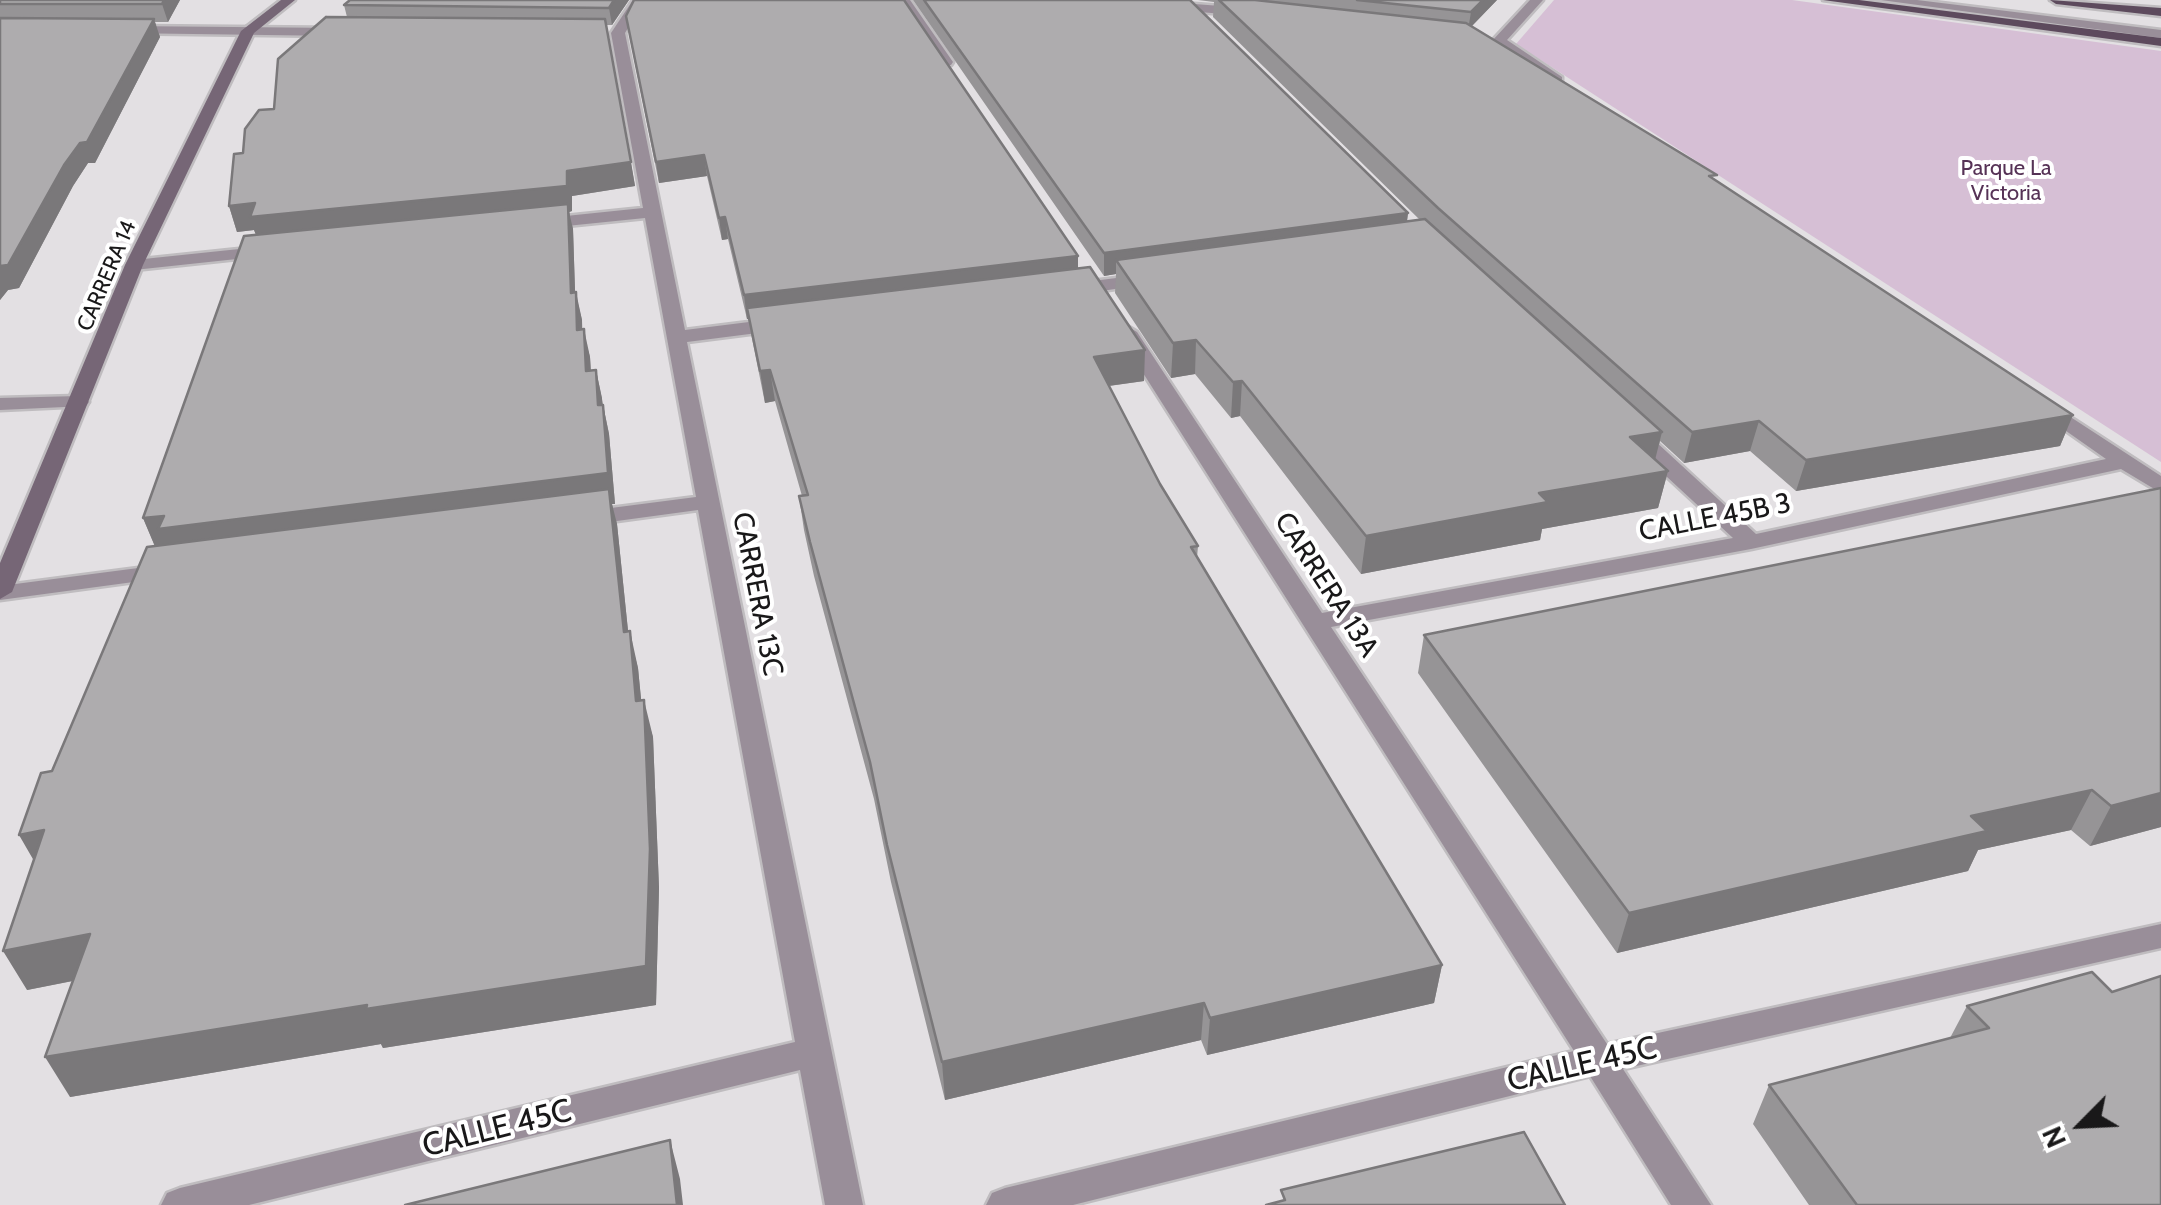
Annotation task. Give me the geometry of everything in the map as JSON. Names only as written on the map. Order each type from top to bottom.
[{"type":"main road","points":[[1828,0],[2161,42]]},
{"type":"main road","points":[[2056,0],[2161,12]]},
{"type":"street","name":"CARRERA 14","points":[[0,592],[134,264],[248,31],[289,0]]},
{"type":"street","name":"CARRERA 13C","points":[[639,0],[608,33],[653,212],[844,1205]]},
{"type":"street","points":[[904,0],[958,80]]},
{"type":"street","points":[[1537,0],[1490,40],[1578,95]]},
{"type":"street","points":[[1887,0],[2161,34]]},
{"type":"street","points":[[1982,0],[2161,21]]},
{"type":"street","points":[[1154,5],[1264,14]]},
{"type":"street","points":[[1191,7],[1219,34]]},
{"type":"street","points":[[114,30],[365,32]]},
{"type":"street","points":[[518,226],[653,212]]},
{"type":"street","points":[[134,264],[288,249]]},
{"type":"street","points":[[1040,293],[1092,278],[1175,276]]},
{"type":"street","name":"CARRERA 13A","points":[[1092,278],[1692,1205]]},
{"type":"street","points":[[677,337],[811,321]]},
{"type":"street","points":[[2027,397],[2161,486]]},
{"type":"street","points":[[0,404],[79,402]]},
{"type":"street","points":[[1624,424],[1751,542]]},
{"type":"street","name":"CALLE 45B 3","points":[[1314,622],[1751,542],[2125,462]]},
{"type":"street","points":[[551,522],[708,502]]},
{"type":"street","points":[[0,592],[197,568]]},
{"type":"street","name":"CALLE 45C","points":[[1006,1205],[1598,1060],[2161,936]]},
{"type":"street","name":"CALLE 45C","points":[[180,1205],[814,1052]]},
{"type":"green space","name":"Parque La Victoria","points":[[1554,0],[1792,0],[2161,51],[2161,462],[1516,44]]},
{"type":"building","points":[[0,0],[164,0],[162,4],[0,4]]},
{"type":"building","points":[[350,0],[614,0],[609,8],[344,5]]},
{"type":"building","points":[[634,0],[904,0],[1078,256],[744,295],[725,217],[719,218],[704,155],[656,162],[626,16]]},
{"type":"building","points":[[924,0],[1190,0],[1408,213],[1104,253]]},
{"type":"building","points":[[1219,0],[1255,0],[1466,23],[1717,175],[1709,176],[2073,415],[1806,460],[1759,421],[1692,432],[1438,208]]},
{"type":"building","points":[[1357,0],[1483,0],[1471,12]]},
{"type":"building","points":[[326,17],[605,19],[631,162],[567,171],[567,186],[250,217],[255,203],[229,206],[234,154],[243,153],[245,129],[259,110],[274,109],[278,59]]},
{"type":"building","points":[[0,18],[154,19],[87,142],[80,143],[64,165],[8,265],[0,266]]},
{"type":"building","points":[[568,204],[571,293],[576,292],[577,330],[584,329],[586,371],[596,370],[608,473],[158,529],[164,516],[143,518],[244,236]]},
{"type":"building","points":[[1425,219],[1662,432],[1630,437],[1668,471],[1539,493],[1548,502],[1366,536],[1242,381],[1233,382],[1196,340],[1173,343],[1116,260]]},
{"type":"building","points":[[1090,267],[1145,350],[1094,357],[1160,484],[1198,546],[1191,547],[1442,965],[1210,1018],[1204,1003],[942,1062],[870,762],[799,496],[808,495],[770,370],[760,371],[747,308]]},
{"type":"building","points":[[2161,488],[2161,793],[2111,806],[2092,790],[1971,816],[1987,831],[1629,913],[1424,635]]},
{"type":"building","points":[[609,489],[624,632],[630,631],[636,701],[644,700],[650,849],[646,966],[366,1009],[367,1005],[45,1057],[90,934],[3,951],[44,830],[19,835],[41,773],[52,771],[147,547]]},
{"type":"building","points":[[2092,972],[2112,992],[2161,976],[2161,1205],[1857,1205],[1769,1085],[1989,1028],[1967,1006]]},
{"type":"building","points":[[1524,1132],[1565,1205],[1266,1205],[1285,1200],[1281,1190]]},
{"type":"building","points":[[670,1140],[677,1205],[405,1205]]}]
